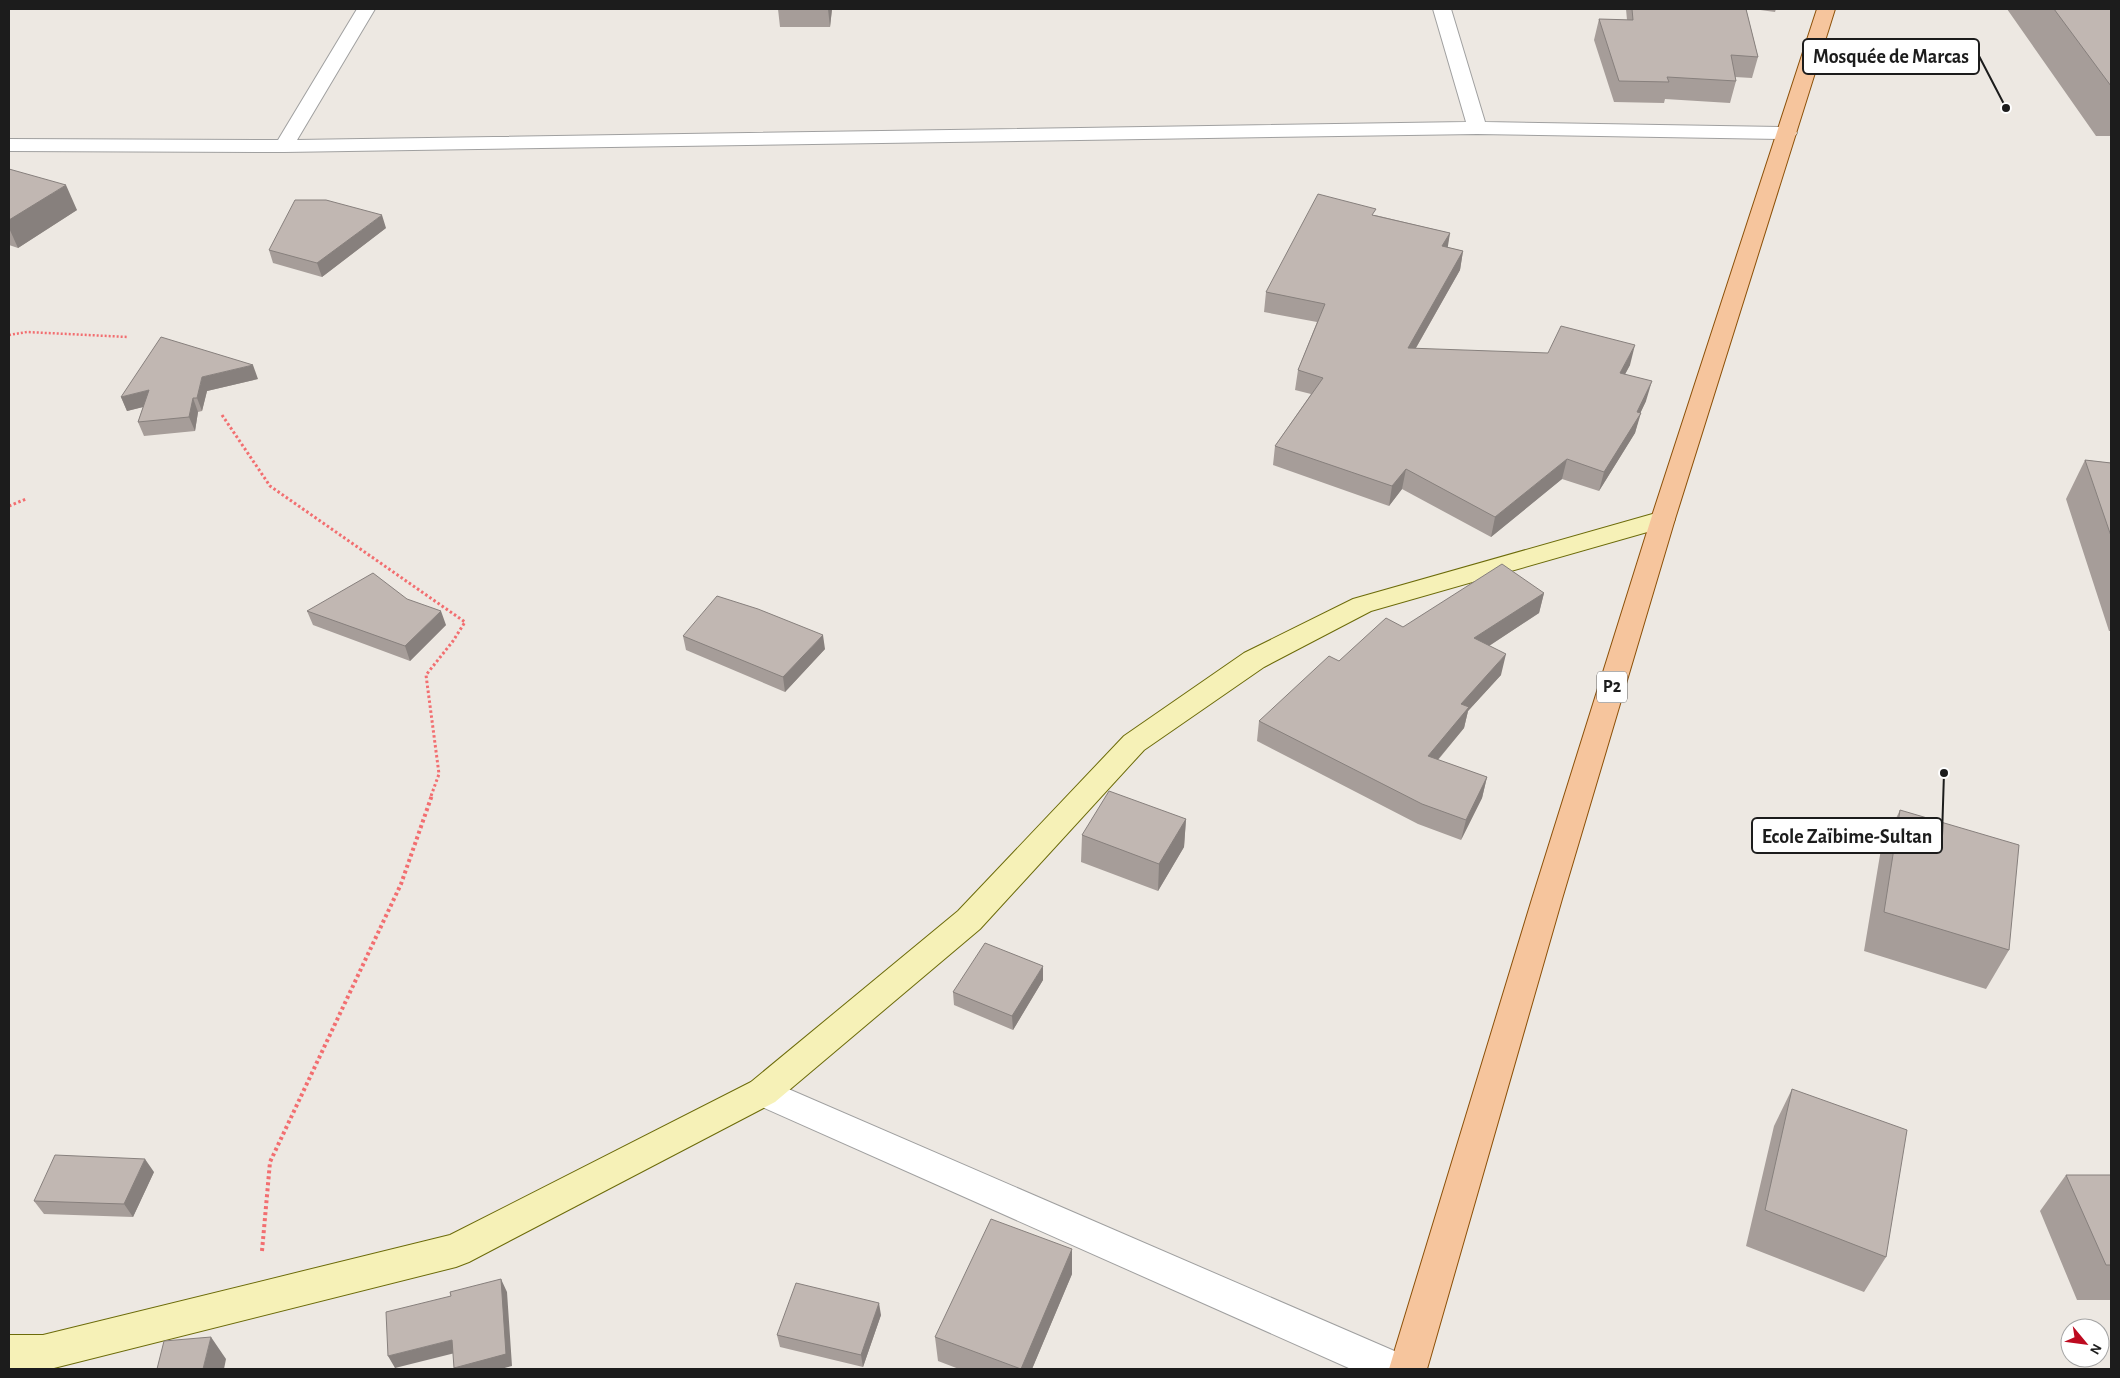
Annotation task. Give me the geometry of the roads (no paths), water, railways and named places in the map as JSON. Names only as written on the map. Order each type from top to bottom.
[{"type":"main road","name":"P2","points":[[1408,1369],[1663,519],[1826,9]]},
{"type":"main road","points":[[9,1353],[43,1353],[456,1250],[763,1092],[969,920],[1134,743],[1254,660],[1362,605],[1663,519]]},
{"type":"street","points":[[284,146],[366,9]]},
{"type":"street","points":[[1442,9],[1477,128]]},
{"type":"street","points":[[9,145],[284,146],[1477,128],[1787,133]]},
{"type":"street","points":[[9,157],[32,145]]},
{"type":"street","points":[[763,1092],[1394,1369]]},
{"type":"place","name":"Mosquée de Marcas","points":[[2006,108]]},
{"type":"place","name":"Ecole Zaïbime-Sultan","points":[[1944,773]]}]
